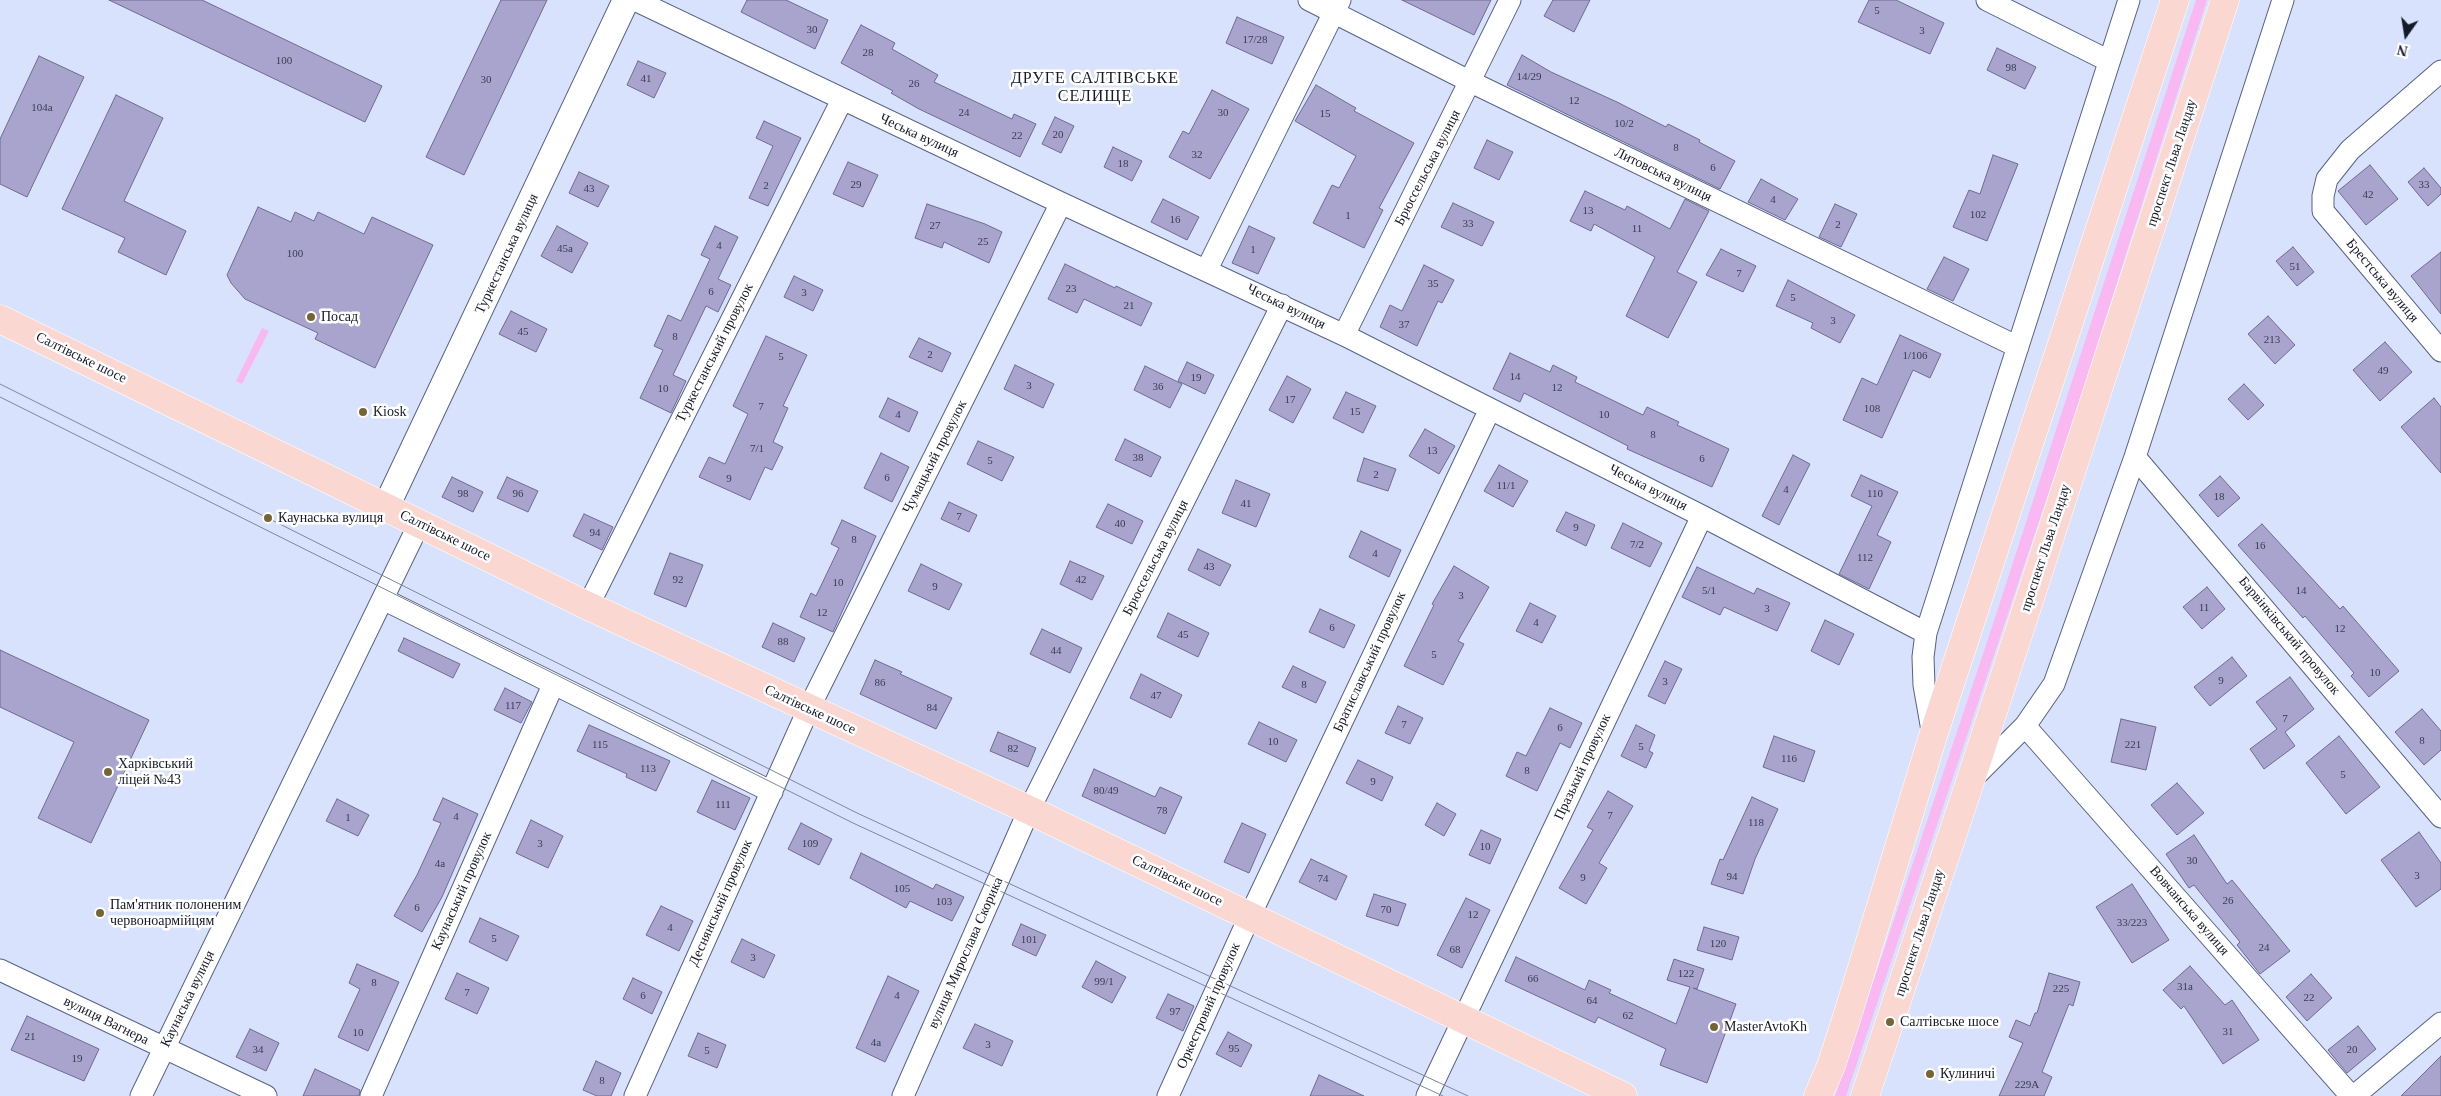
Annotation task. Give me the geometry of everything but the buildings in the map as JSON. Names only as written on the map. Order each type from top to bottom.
[{"type":"main road","points":[[1818,1096],[1831,1066],[1846,1020],[1932,736],[2176,0]]},
{"type":"main road","name":"проспект Льва Ландау","points":[[1865,1096],[1971,779],[2225,0]]},
{"type":"main road","name":"Салтівське шосе","points":[[0,319],[588,606],[808,710],[1029,810],[1623,1096]]},
{"type":"street","name":"Туркестанська вулиця","points":[[386,507],[626,0]]},
{"type":"street","name":"Чеська вулиця","points":[[635,0],[842,100],[1344,335],[1702,516],[1926,633]]},
{"type":"street","name":"Литовська вулиця","points":[[1309,0],[1337,6],[1471,82],[2018,347]]},
{"type":"street","name":"Брюссельська вулиця","points":[[1344,335],[1510,0]]},
{"type":"street","points":[[1987,0],[2108,61]]},
{"type":"street","points":[[1932,736],[1924,685],[1923,656],[1926,633],[2129,0]]},
{"type":"street","points":[[1971,779],[2025,726],[2054,684],[2135,457],[2283,0]]},
{"type":"street","points":[[1208,270],[1337,6]]},
{"type":"street","name":"Брестська вулиця","points":[[2441,71],[2350,150],[2327,179],[2323,196],[2323,211],[2441,351]]},
{"type":"street","name":"Туркестанський провулок","points":[[588,606],[842,100]]},
{"type":"street","name":"Чумацький провулок","points":[[808,710],[1061,203]]},
{"type":"street","name":"Брюссельська вулиця","points":[[1029,810],[1282,305]]},
{"type":"street","name":"Братиславський провулок","points":[[1250,916],[1490,409]]},
{"type":"street","name":"Барвінківський провулок","points":[[2135,457],[2441,817]]},
{"type":"street","name":"Празький провулок","points":[[1426,1096],[1702,516]]},
{"type":"street","name":"Каунаська вулиця","points":[[141,1096],[419,524]]},
{"type":"street","points":[[383,599],[772,792]]},
{"type":"street","name":"Каунаський провулок","points":[[371,1096],[553,685]]},
{"type":"street","name":"Деснянський провулок","points":[[635,1096],[808,710]]},
{"type":"street","name":"Вовчанська вулиця","points":[[2025,726],[2353,1096]]},
{"type":"street","name":"вулиця Мирослава Скорика","points":[[903,1096],[1029,810]]},
{"type":"street","name":"Оркестровий провулок","points":[[1168,1096],[1250,916]]},
{"type":"street","name":"вулиця Вагнера","points":[[0,970],[266,1096]]},
{"type":"street","points":[[2353,1096],[2441,1023]]},
{"type":"shaded area","points":[[2196,0],[2207,0],[2077,408],[1846,1096],[1835,1096],[1989,636]]},
{"type":"shaded area","points":[[262,328],[269,331],[242,384],[236,381]]},
{"type":"tram line","points":[[0,384],[857,813],[1468,1096]]},
{"type":"tram line","points":[[0,397],[853,823],[1443,1096]]},
{"type":"place","name":"Посад","points":[[311,317]]},
{"type":"place","name":"Kiosk","points":[[363,412]]},
{"type":"place","name":"Каунаська вулиця","points":[[268,518]]},
{"type":"place","name":"Харківський ліцей №43","points":[[108,772]]},
{"type":"place","name":"Пам'ятник полоненим червоноармійцям","points":[[100,913]]},
{"type":"place","name":"Салтівське шосе","points":[[1890,1022]]},
{"type":"place","name":"MasterAvtoKh","points":[[1714,1027]]},
{"type":"place","name":"Кулиничі","points":[[1930,1074]]},
{"type":"district","name":"ДРУГЕ САЛТІВСЬКЕ СЕЛИЩЕ","points":[[1095,88]]}]
